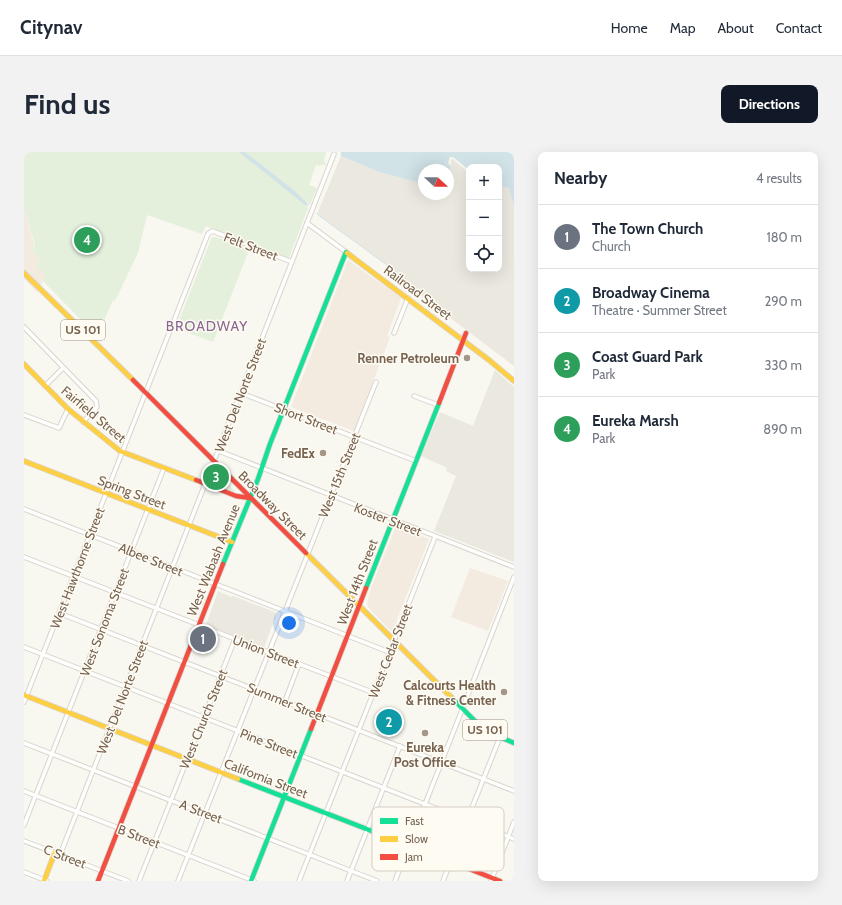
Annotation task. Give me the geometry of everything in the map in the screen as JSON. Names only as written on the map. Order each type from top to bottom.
[{"type":"main road","name":"Railroad Street","points":[[346,252],[463,340],[514,381]]},
{"type":"main road","name":"West Wabash Avenue","points":[[98,881],[120,829],[215,584],[258,479],[346,252]]},
{"type":"main road","name":"Broadway Street","points":[[24,273],[480,726],[514,743]]},
{"type":"main road","name":"West 14th Street","points":[[252,881],[466,334]]},
{"type":"main road","name":"Fairfield Street","points":[[24,364],[68,409],[122,452],[236,496],[250,498]]},
{"type":"main road","name":"Spring Street","points":[[24,461],[232,542]]},
{"type":"main road","name":"California Street","points":[[25,695],[372,831]]},
{"type":"main road","points":[[45,881],[55,852]]},
{"type":"main road","name":"California Street","points":[[472,871],[500,881]]},
{"type":"street","name":"West Del Norte Street","points":[[60,855],[334,154]]},
{"type":"street","name":"Railroad Street","points":[[307,223],[346,252]]},
{"type":"street","name":"Felt Street","points":[[210,232],[215,232],[292,262]]},
{"type":"street","name":"West Hawthorne Street","points":[[24,702],[25,695],[43,654],[210,232]]},
{"type":"street","points":[[394,333],[408,298]]},
{"type":"street","points":[[24,327],[97,404],[97,407],[83,422]]},
{"type":"street","points":[[45,386],[63,368]]},
{"type":"street","name":"West 15th Street","points":[[178,881],[376,382]]},
{"type":"street","name":"Short Street","points":[[241,393],[416,461]]},
{"type":"street","points":[[414,396],[438,405]]},
{"type":"street","points":[[24,414],[59,428],[68,409]]},
{"type":"street","name":"Koster Street","points":[[219,451],[514,568]]},
{"type":"street","name":"West Sonoma Street","points":[[24,825],[164,468]]},
{"type":"street","name":"Albee Street","points":[[24,509],[389,652]]},
{"type":"street","name":"West Cedar Street","points":[[300,881],[435,537]]},
{"type":"street","name":"Union Street","points":[[24,557],[374,693]]},
{"type":"street","points":[[424,807],[514,577]]},
{"type":"street","name":"Summer Street","points":[[59,612],[514,791]]},
{"type":"street","name":"West Church Street","points":[[139,881],[234,639]]},
{"type":"street","name":"Pine Street","points":[[24,647],[433,807]]},
{"type":"street","points":[[285,701],[299,664]]},
{"type":"street","points":[[472,807],[500,737]]},
{"type":"street","name":"A Street","points":[[24,742],[377,881]]},
{"type":"street","points":[[377,807],[400,746]]},
{"type":"street","name":"B Street","points":[[24,791],[252,881]]},
{"type":"street","points":[[347,881],[372,819]]},
{"type":"street","points":[[504,846],[514,822]]},
{"type":"street","name":"Pine Street","points":[[504,834],[514,839]]},
{"type":"street","name":"C Street","points":[[24,840],[128,881]]},
{"type":"street","points":[[395,881],[399,871]]},
{"type":"street","points":[[443,881],[447,871]]},
{"type":"street","points":[[24,872],[45,881]]},
{"type":"shaded area","points":[[239,152],[245,152],[296,192],[309,205],[305,205]]},
{"type":"shaded area","points":[[341,152],[514,152],[514,204],[509,188],[502,187],[502,164],[466,164],[466,168],[454,158],[450,158],[450,164],[418,164],[418,182],[379,172],[341,156]]},
{"type":"shaded area","points":[[341,156],[379,172],[418,182],[418,200],[454,200],[454,164],[449,163],[450,158],[454,158],[466,168],[466,272],[502,272],[502,187],[509,188],[514,204],[514,366],[404,283],[406,279],[317,214]]},
{"type":"shaded area","points":[[24,211],[27,216],[36,254],[48,276],[43,281],[37,292],[24,279]]},
{"type":"shaded area","points":[[348,260],[401,298],[387,336],[390,337],[354,431],[291,407]]},
{"type":"shaded area","points":[[495,370],[514,387],[514,562],[434,531],[456,476],[446,471],[447,468],[421,456],[440,412],[473,426]]},
{"type":"shaded area","points":[[396,526],[429,539],[392,632],[369,608],[367,603],[371,588]]},
{"type":"shaded area","points":[[470,568],[508,581],[488,631],[451,617]]},
{"type":"shaded area","points":[[218,591],[277,613],[264,647],[206,625]]},
{"type":"green space","points":[[24,152],[325,152],[326,154],[324,159],[326,166],[322,164],[321,166],[316,165],[309,185],[317,188],[310,205],[307,202],[308,208],[289,258],[206,226],[202,234],[147,215],[138,253],[115,301],[113,300],[98,334],[87,326],[43,281],[47,276],[36,266],[40,262],[38,260],[39,258],[32,250],[35,246],[27,216],[24,211]]},
{"type":"green space","points":[[212,237],[216,237],[249,250],[213,342],[176,328]]},
{"type":"green space","points":[[215,472],[234,490],[233,492],[209,482],[213,473]]},
{"type":"pier","points":[[450,157],[453,157],[466,168],[466,170],[453,159],[451,160],[451,164],[448,163]]},
{"type":"waterway","points":[[317,214],[406,279]]},
{"type":"traffic: fast","points":[[223,564],[258,479],[270,444],[346,252],[347,253]]},
{"type":"traffic: fast","points":[[366,588],[439,403]]},
{"type":"traffic: fast","points":[[452,698],[479,725],[491,733],[514,743]]},
{"type":"traffic: fast","points":[[251,881],[311,729]]},
{"type":"traffic: fast","points":[[238,779],[372,831]]},
{"type":"traffic: slow","points":[[347,253],[489,360],[514,381]]},
{"type":"traffic: slow","points":[[24,273],[133,380]]},
{"type":"traffic: slow","points":[[24,364],[68,409],[120,451],[196,480]]},
{"type":"traffic: slow","points":[[24,461],[232,542]]},
{"type":"traffic: slow","points":[[306,553],[452,698]]},
{"type":"traffic: slow","points":[[24,695],[238,779]]},
{"type":"traffic: slow","points":[[44,881],[55,852]]},
{"type":"traffic: jam","points":[[439,403],[466,333]]},
{"type":"traffic: jam","points":[[133,380],[306,553]]},
{"type":"traffic: jam","points":[[196,480],[236,496],[250,498]]},
{"type":"traffic: jam","points":[[98,881],[223,564]]},
{"type":"traffic: jam","points":[[311,729],[366,588]]},
{"type":"traffic: jam","points":[[474,871],[500,881]]},
{"type":"place","name":"Eureka Marsh","points":[[87,240]]},
{"type":"place","name":"Renner Petroleum","points":[[467,358]]},
{"type":"place","name":"FedEx","points":[[323,453]]},
{"type":"place","name":"Coast Guard Park","points":[[216,477]]},
{"type":"place","name":"The Town Church","points":[[203,639]]},
{"type":"place","name":"Calcourts Health & Fitness Center","points":[[504,692]]},
{"type":"place","name":"Broadway Cinema","points":[[389,722]]},
{"type":"place","name":"Eureka Post Office","points":[[425,733]]},
{"type":"district","name":"BROADWAY","points":[[207,326]]}]
